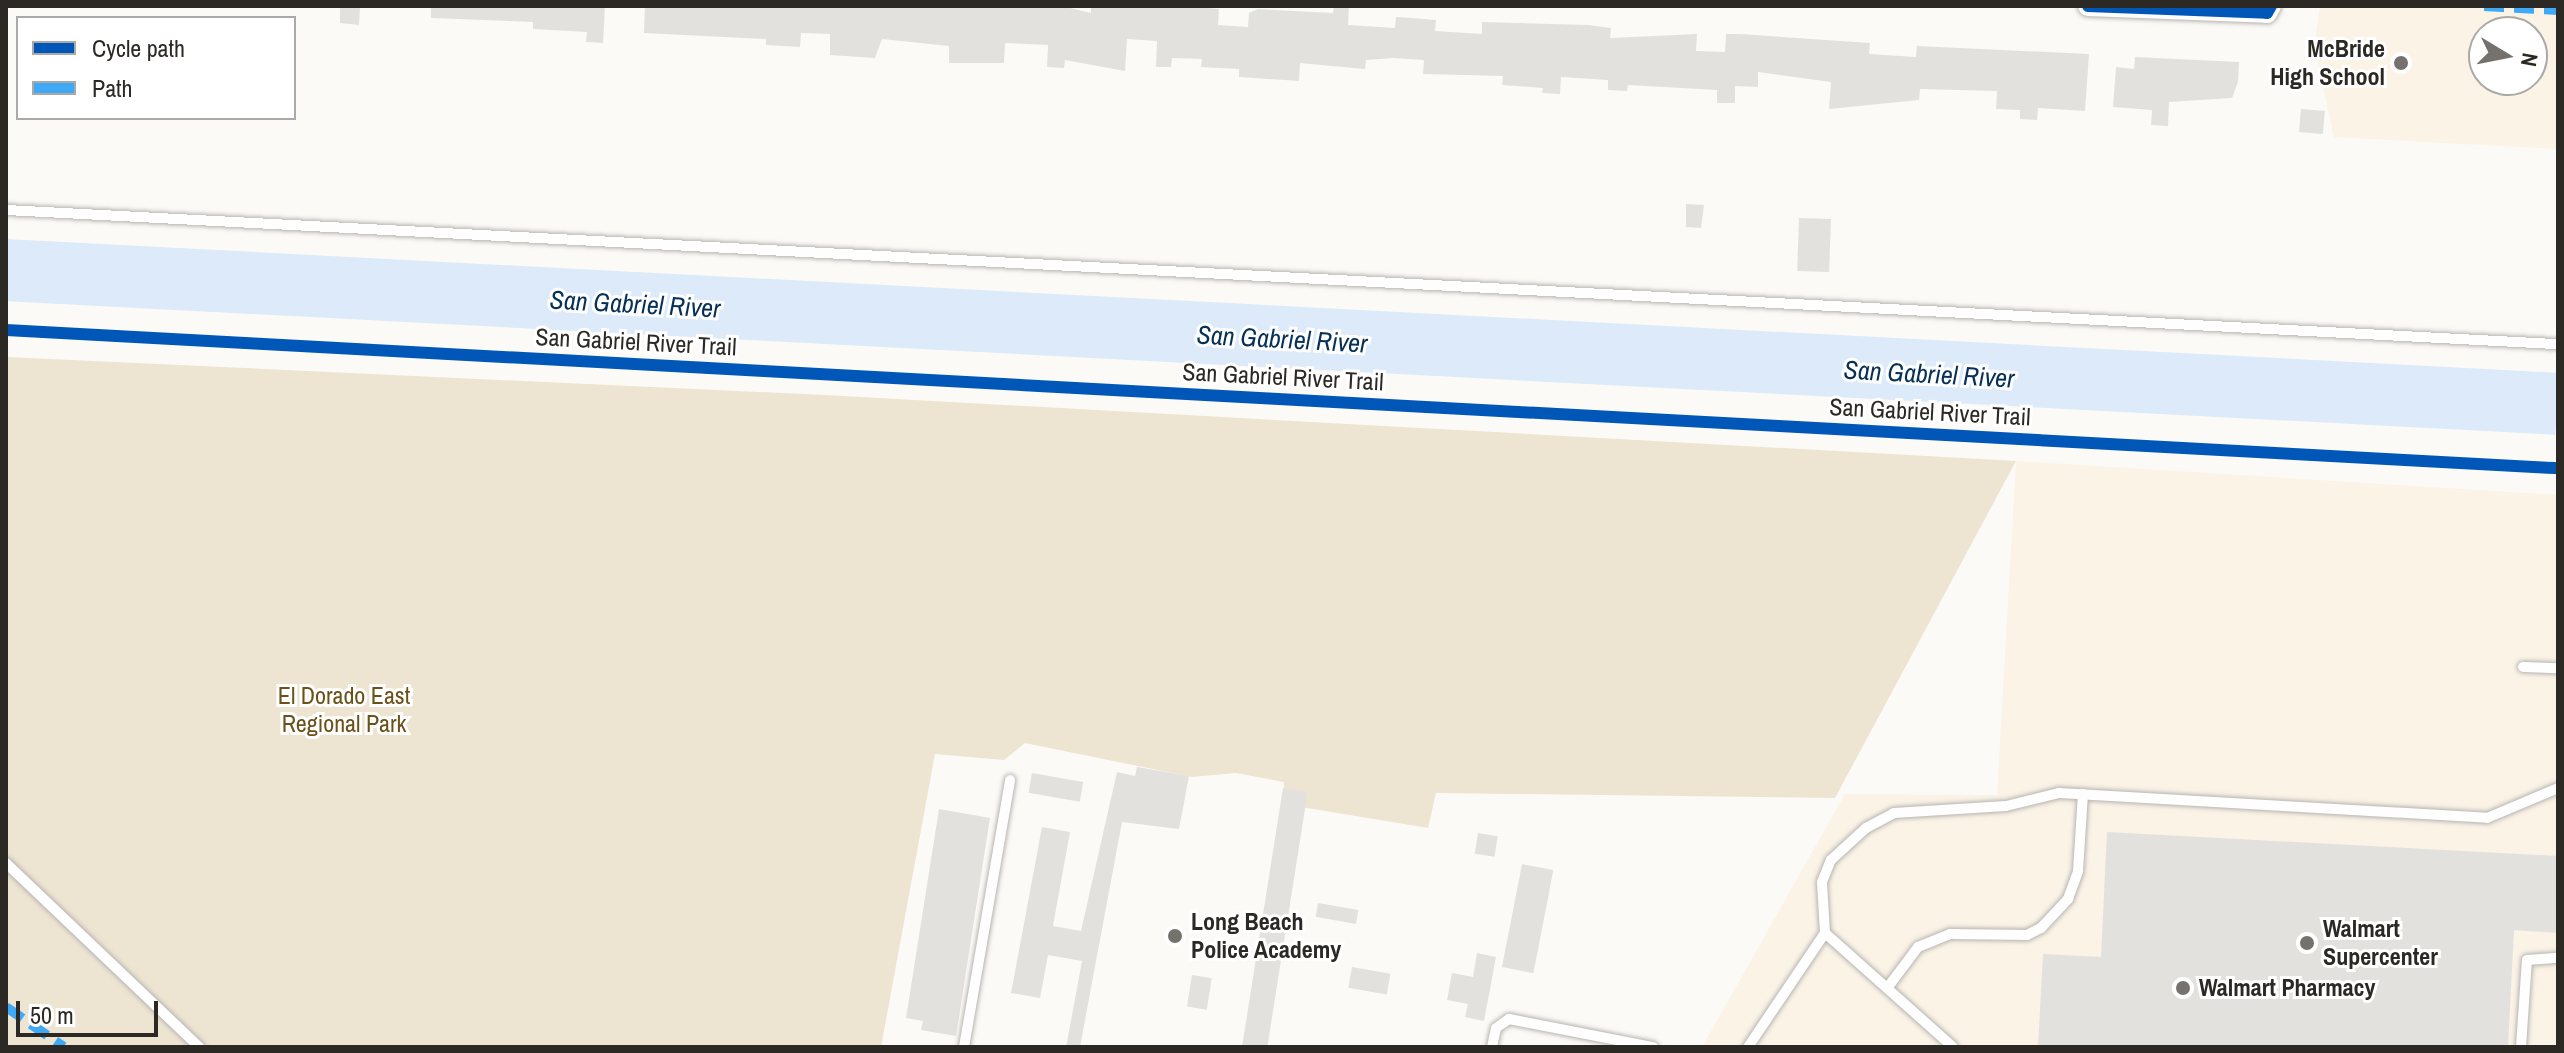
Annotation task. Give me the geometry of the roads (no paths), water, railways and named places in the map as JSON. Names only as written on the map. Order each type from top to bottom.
[{"type":"street","points":[[2088,6],[2269,9]]},
{"type":"lane","points":[[6,210],[2558,344]]},
{"type":"lane","points":[[2523,667],[2558,668]]},
{"type":"lane","points":[[964,1047],[1010,780]]},
{"type":"lane","points":[[1748,1047],[1825,933],[1822,882],[1831,860],[1866,828],[1894,813],[2083,794],[2487,818],[2558,788]]},
{"type":"lane","points":[[1888,987],[1918,947],[1950,934],[2027,935],[2041,928],[2068,899],[2078,871],[2083,794]]},
{"type":"lane","points":[[6,863],[199,1047]]},
{"type":"lane","points":[[1825,933],[1953,1047]]},
{"type":"lane","points":[[2521,1047],[2527,960],[2558,958]]},
{"type":"lane","points":[[1492,1047],[1496,1028],[1509,1019],[1653,1047]]},
{"type":"water","name":"San Gabriel River","points":[[6,239],[2558,373],[2555,435],[6,301]]},
{"type":"place","name":"McBride High School","points":[[2401,63]]},
{"type":"place","name":"Long Beach Police Academy","points":[[1175,936]]},
{"type":"place","name":"Walmart Supercenter","points":[[2307,943]]},
{"type":"place","name":"Walmart Pharmacy","points":[[2183,988]]},
{"type":"park label","name":"El Dorado East Regional Park","points":[[344,710]]}]
